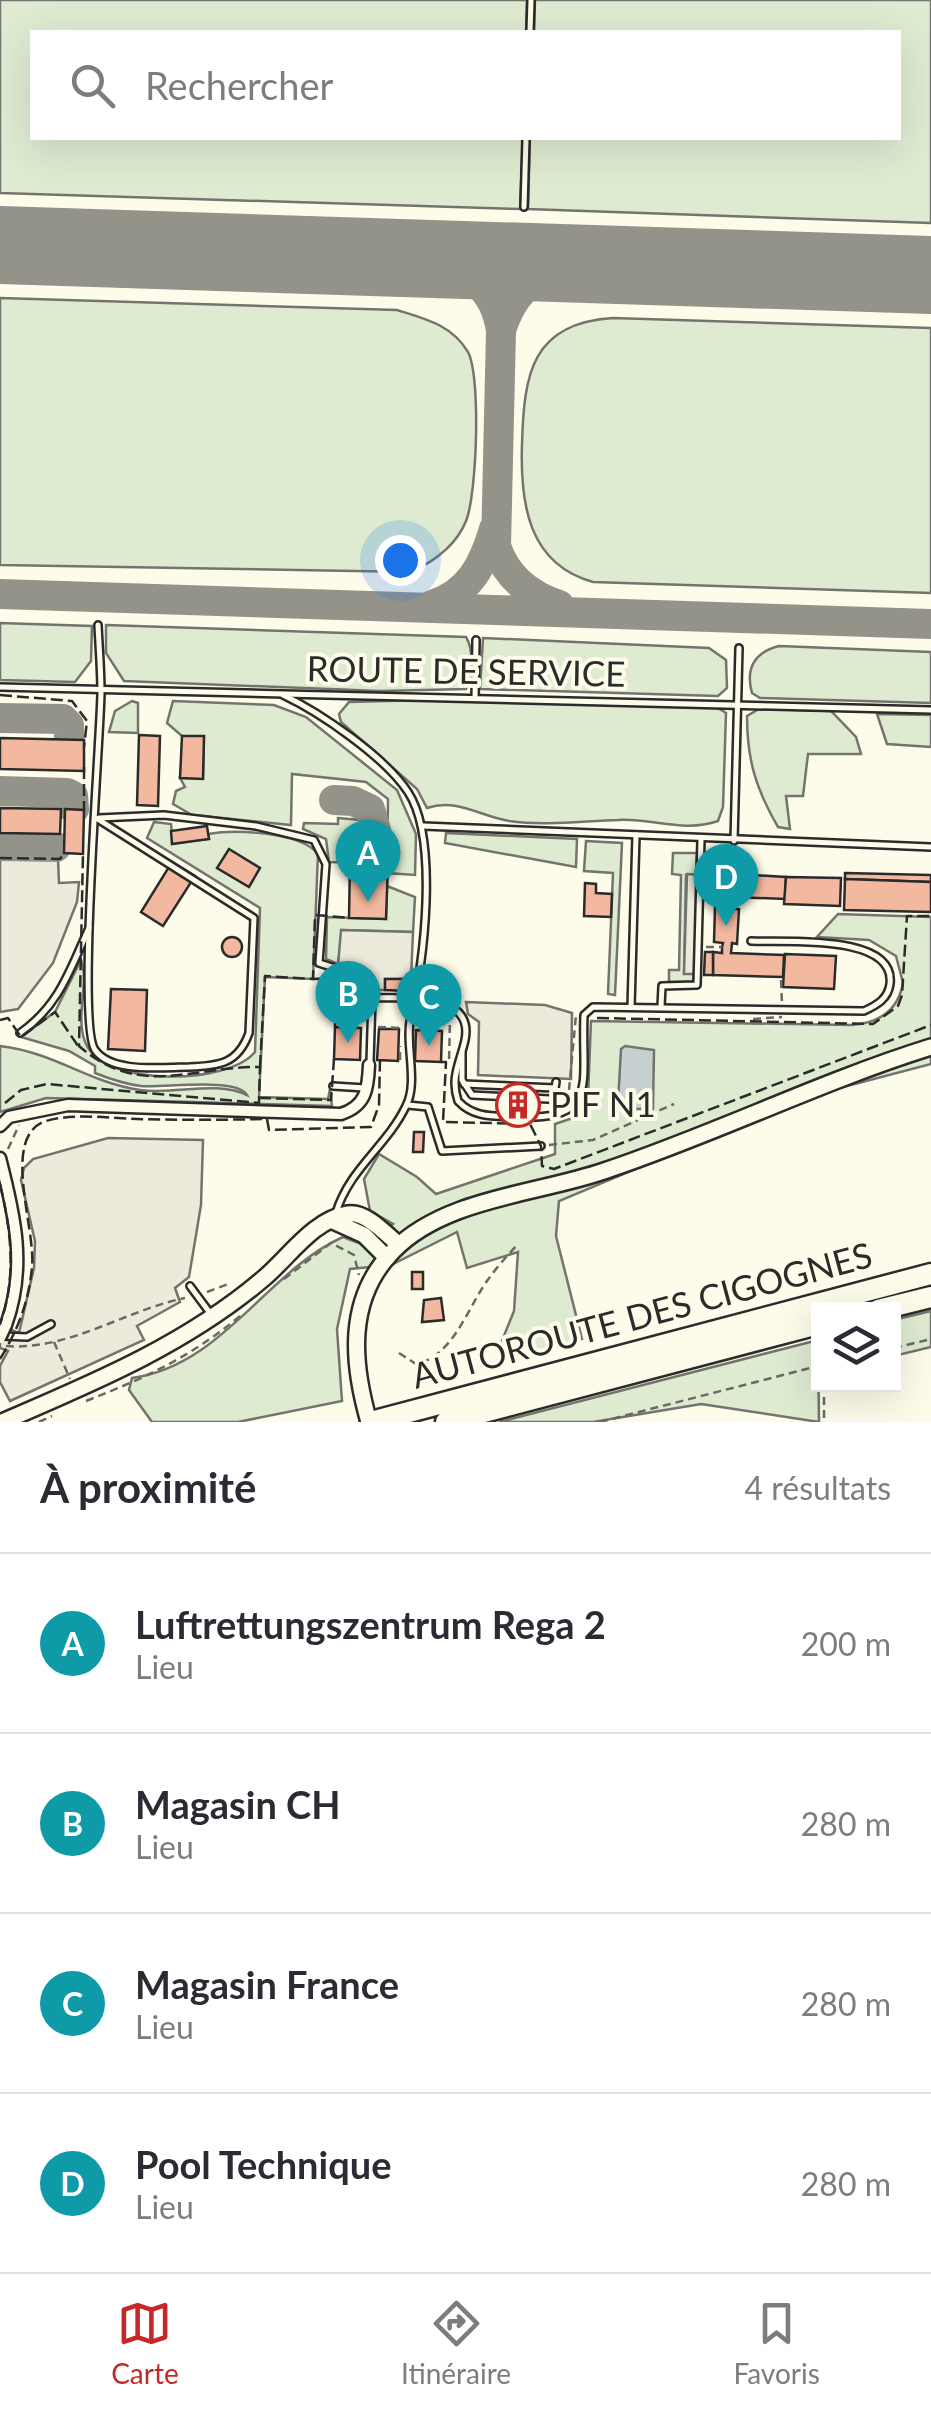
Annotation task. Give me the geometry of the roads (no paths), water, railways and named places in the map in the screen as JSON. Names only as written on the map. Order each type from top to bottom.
[{"type":"highway","name":"AUTOROUTE DES CIGOGNES","points":[[370,1422],[931,1274]]},
{"type":"highway","name":"AUTOROUTE DES CIGOGNES","points":[[901,1304],[931,1296]]},
{"type":"highway","name":"AUTOROUTE DES CIGOGNES","points":[[446,1422],[811,1326]]},
{"type":"main road","points":[[370,1422],[360,1391],[355,1337],[369,1286],[399,1245],[432,1223],[606,1171],[799,1092],[931,1047]]},
{"type":"main road","points":[[2,1422],[142,1360],[212,1316],[345,1214],[362,1216],[399,1245]]},
{"type":"main road","points":[[333,1221],[364,1235],[387,1258]]},
{"type":"street","points":[[0,1126],[9,1117],[68,1105],[342,1114],[362,1102],[370,1066]]},
{"type":"street","points":[[0,1158],[19,1240],[18,1275],[2,1336]]},
{"type":"lane","points":[[530,30],[531,0]]},
{"type":"lane","points":[[524,207],[526,140]]},
{"type":"lane","points":[[96,818],[254,918],[249,1034],[243,1050],[216,1066],[110,1063],[94,1049],[88,1026],[90,925],[101,690],[98,624]]},
{"type":"lane","points":[[475,698],[476,640]]},
{"type":"lane","points":[[734,842],[739,648]]},
{"type":"lane","name":"ROUTE DE SERVICE","points":[[0,687],[931,710]]},
{"type":"lane","points":[[277,692],[314,710],[398,778],[410,794],[423,826],[418,998],[410,1028],[408,1104],[349,1180],[333,1221]]},
{"type":"lane","points":[[96,818],[164,815],[256,826],[314,840],[326,864],[320,963],[341,970]]},
{"type":"lane","points":[[423,826],[734,842],[931,846]]},
{"type":"lane","points":[[631,1007],[636,836]]},
{"type":"lane","points":[[661,1007],[662,986],[698,985],[700,840]]},
{"type":"lane","points":[[20,1033],[44,1016],[59,997],[90,925]]},
{"type":"lane","points":[[462,1050],[456,1058],[454,1080],[458,1102],[478,1115],[563,1116],[581,1096],[584,1015],[593,1007],[864,1012],[880,1004],[890,987],[889,968],[877,953],[858,947],[752,941]]},
{"type":"lane","points":[[370,1066],[372,998]]},
{"type":"lane","points":[[336,1000],[418,998],[438,1000],[457,1012],[466,1024],[462,1050],[464,1084],[472,1095],[581,1096]]},
{"type":"lane","points":[[464,1084],[556,1088],[556,1082]]},
{"type":"lane","points":[[332,1086],[368,1088]]},
{"type":"lane","points":[[408,1104],[428,1107],[442,1151],[541,1146]]},
{"type":"lane","points":[[190,1286],[212,1316]]},
{"type":"lane","points":[[2,1336],[27,1337],[50,1324]]},
{"type":"place","name":"Luftrettungszentrum Rega 2","points":[[368,902]]},
{"type":"place","name":"Pool Technique","points":[[726,926]]},
{"type":"place","name":"Magasin CH","points":[[348,1043]]},
{"type":"place","name":"Magasin France","points":[[429,1046]]},
{"type":"place","name":"PIF N1","points":[[518,1105]]}]
